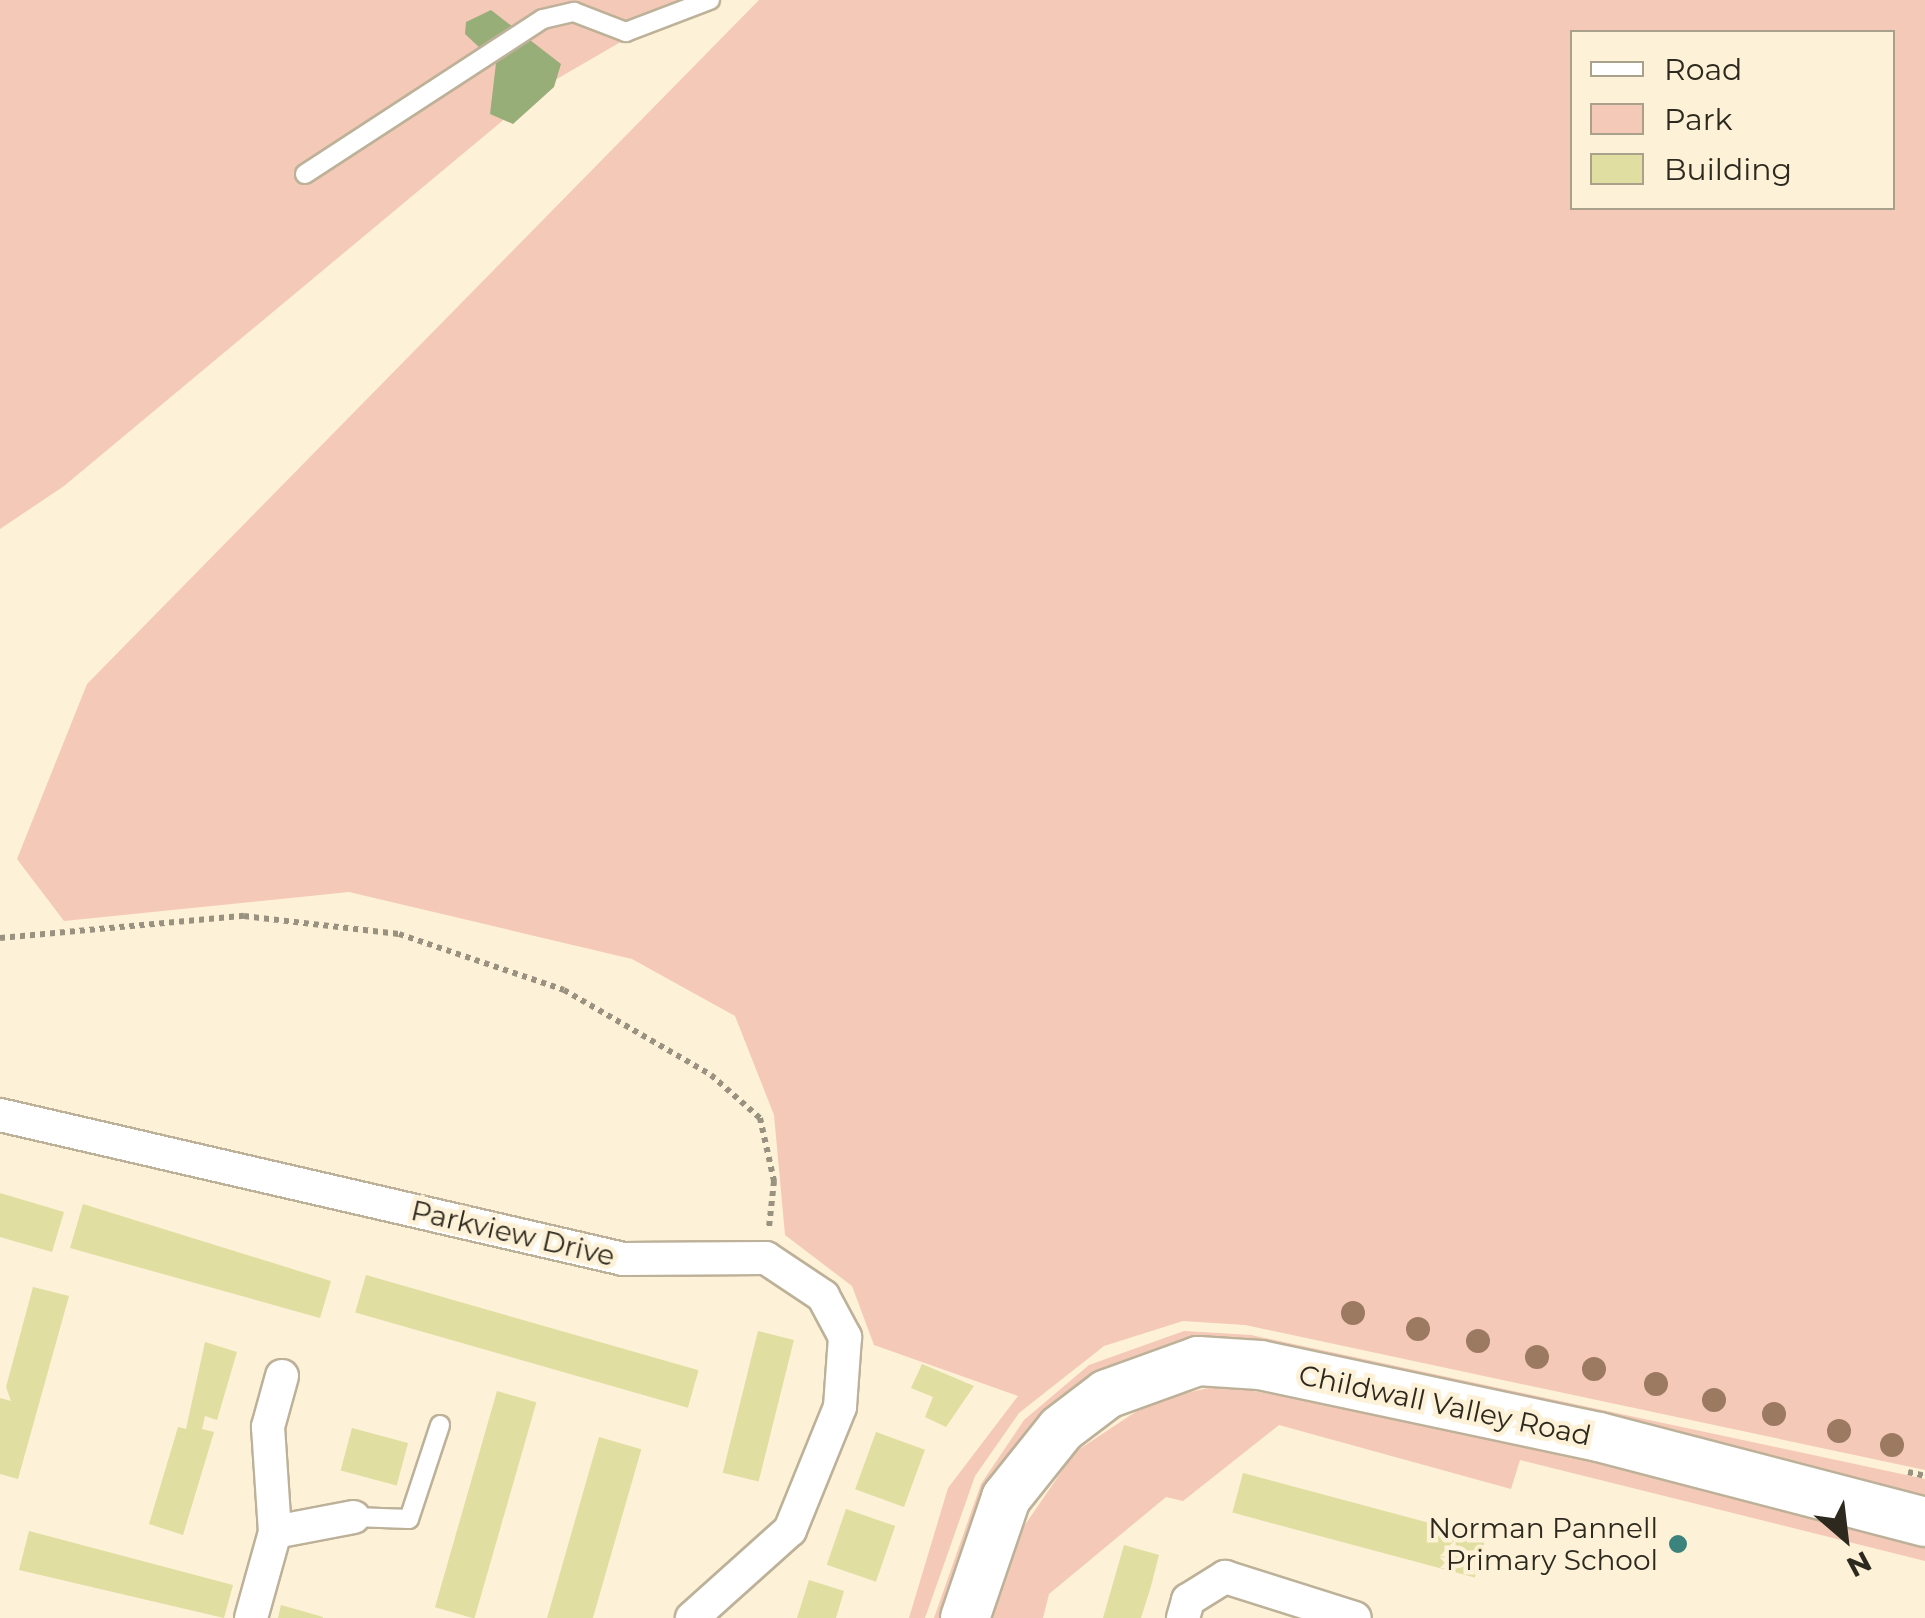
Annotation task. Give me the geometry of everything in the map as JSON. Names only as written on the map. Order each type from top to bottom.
[{"type":"main road","name":"Childwall Valley Road","points":[[965,1618],[1006,1498],[1061,1429],[1107,1394],[1198,1362],[1260,1365],[1599,1438],[1925,1522]]},
{"type":"street","name":"Parkview Drive","points":[[0,1115],[623,1259],[766,1258]]},
{"type":"street","points":[[692,1618],[790,1530],[840,1407],[846,1338],[824,1296],[766,1258]]},
{"type":"street","points":[[251,1618],[275,1532],[268,1427],[282,1376]]},
{"type":"street","points":[[275,1532],[354,1517]]},
{"type":"street","points":[[1183,1618],[1188,1600],[1225,1577],[1355,1618]]},
{"type":"lane","points":[[304,174],[470,74],[526,33],[574,12],[626,32],[710,0]]},
{"type":"lane","points":[[354,1517],[409,1520],[440,1425]]},
{"type":"path","points":[[0,938],[244,916],[400,934],[564,990],[711,1075],[760,1118],[774,1181],[766,1258]]},
{"type":"green space","points":[[0,0],[693,0],[543,87],[64,486],[0,529]]},
{"type":"green space","points":[[759,0],[1925,0],[1925,1470],[1245,1325],[1183,1321],[1104,1346],[1019,1413],[975,1476],[925,1618],[909,1618],[948,1488],[1018,1396],[874,1345],[852,1286],[785,1235],[774,1115],[735,1016],[632,959],[349,892],[64,921],[17,859],[87,684]]},
{"type":"green space","points":[[1184,1331],[1251,1335],[1925,1479],[1925,1498],[1660,1430],[1181,1342],[1106,1369],[1038,1422],[947,1618],[934,1618],[981,1484],[1024,1420],[1089,1365]]},
{"type":"green space","points":[[1221,1385],[1522,1440],[1925,1539],[1925,1561],[1520,1460],[1511,1489],[1279,1425],[1183,1501],[1166,1497],[1049,1594],[1043,1618],[989,1618],[1020,1532],[1075,1452],[1152,1401]]},
{"type":"shaded area","points":[[491,10],[561,64],[554,87],[513,124],[490,114],[496,63],[465,34],[466,22]]},
{"type":"building","points":[[0,1193],[64,1212],[52,1252],[0,1237]]},
{"type":"building","points":[[83,1204],[331,1281],[320,1318],[70,1248]]},
{"type":"building","points":[[366,1275],[699,1370],[688,1408],[355,1312]]},
{"type":"building","points":[[33,1287],[69,1296],[18,1479],[0,1474],[0,1398],[11,1401],[6,1387]]},
{"type":"building","points":[[758,1331],[794,1340],[759,1482],[723,1473]]},
{"type":"building","points":[[205,1342],[237,1352],[217,1420],[205,1416],[202,1429],[214,1432],[183,1535],[149,1524],[178,1427],[186,1429]]},
{"type":"building","points":[[922,1364],[974,1386],[946,1427],[925,1417],[933,1397],[911,1388]]},
{"type":"building","points":[[497,1391],[536,1402],[475,1618],[435,1607]]},
{"type":"building","points":[[352,1428],[408,1443],[397,1486],[341,1471]]},
{"type":"building","points":[[876,1432],[925,1450],[904,1507],[855,1489]]},
{"type":"building","points":[[599,1437],[641,1449],[593,1618],[547,1618]]},
{"type":"building","points":[[1243,1473],[1485,1538],[1475,1578],[1232,1513]]},
{"type":"building","points":[[846,1509],[895,1526],[876,1582],[827,1565]]},
{"type":"building","points":[[29,1531],[233,1585],[224,1618],[19,1570]]},
{"type":"building","points":[[1124,1545],[1159,1555],[1151,1586],[1141,1618],[1103,1618]]},
{"type":"building","points":[[809,1580],[844,1591],[836,1618],[797,1618]]},
{"type":"building","points":[[281,1605],[323,1617],[323,1618],[278,1618]]},
{"type":"place","name":"Norman Pannell Primary School","points":[[1678,1544]]}]
